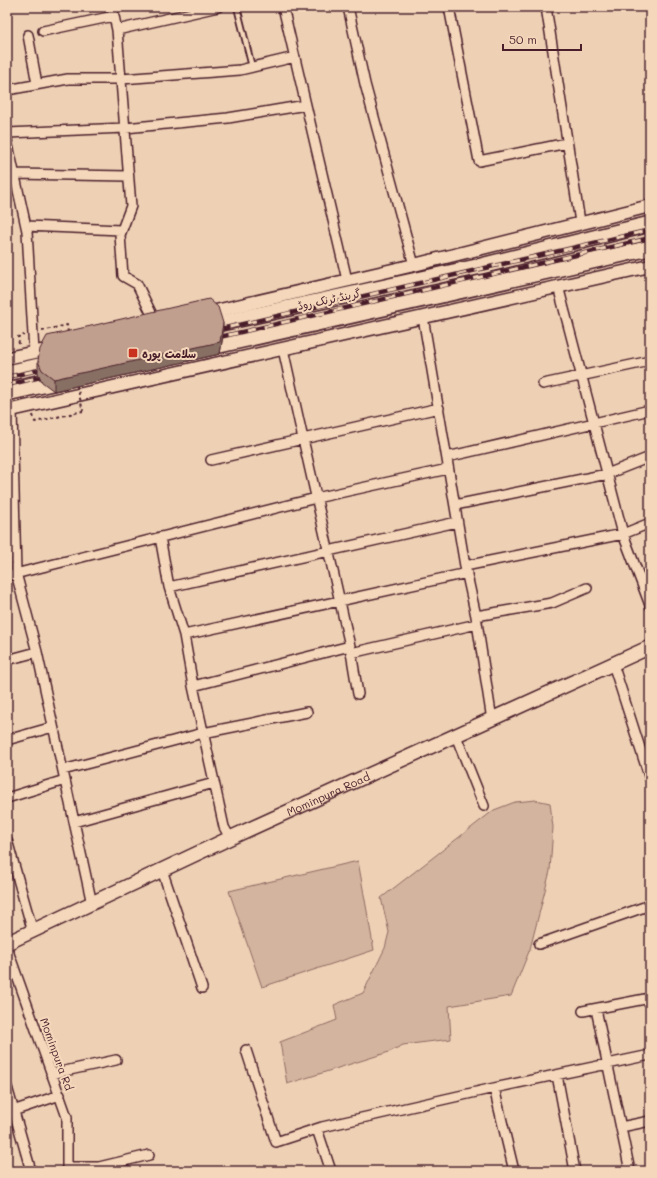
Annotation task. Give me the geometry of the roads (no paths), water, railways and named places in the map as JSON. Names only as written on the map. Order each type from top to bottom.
[{"type":"main road","name":"گرینڈ ٹرنک روڈ","points":[[193,323],[481,266],[650,224]]},
{"type":"main road","name":"گرینڈ ٹرنک روڈ","points":[[184,353],[650,248]]},
{"type":"main road","points":[[481,266],[486,285]]},
{"type":"main road","points":[[7,373],[67,347]]},
{"type":"main road","points":[[7,394],[77,382]]},
{"type":"main road","name":"Mominpura Road","points":[[7,943],[230,838],[650,647]]},
{"type":"street","points":[[117,30],[202,9],[218,7]]},
{"type":"street","points":[[283,7],[347,280]]},
{"type":"street","points":[[348,7],[365,84],[414,265]]},
{"type":"street","points":[[449,7],[479,160],[567,143]]},
{"type":"street","points":[[546,7],[580,222]]},
{"type":"street","points":[[43,31],[113,12],[117,30],[130,206],[120,234],[123,276],[138,284],[161,324],[142,328]]},
{"type":"street","points":[[28,35],[37,84]]},
{"type":"street","points":[[7,90],[68,79],[121,79],[240,70],[295,57]]},
{"type":"street","points":[[7,133],[124,128],[228,118],[306,105]]},
{"type":"street","points":[[7,140],[26,226],[34,352]]},
{"type":"street","points":[[14,174],[128,176]]},
{"type":"street","points":[[193,323],[347,280],[414,265],[580,222],[650,206]]},
{"type":"street","points":[[26,226],[121,230]]},
{"type":"street","points":[[92,904],[37,652],[11,574],[10,410],[650,266]]},
{"type":"street","points":[[558,286],[623,534],[650,605]]},
{"type":"street","points":[[423,318],[492,720]]},
{"type":"street","points":[[7,358],[67,347]]},
{"type":"street","points":[[283,349],[338,602],[350,649],[358,694]]},
{"type":"street","points":[[543,384],[650,361]]},
{"type":"street","points":[[211,460],[439,408]]},
{"type":"street","points":[[447,457],[650,410]]},
{"type":"street","points":[[455,505],[608,474],[650,457]]},
{"type":"street","points":[[11,574],[316,498],[448,469]]},
{"type":"street","points":[[170,587],[457,522]]},
{"type":"street","points":[[184,635],[338,602],[466,570],[623,534],[650,523]]},
{"type":"street","points":[[160,537],[170,587],[184,635],[192,686],[224,827],[230,838]]},
{"type":"street","points":[[192,686],[552,603],[587,588]]},
{"type":"street","points":[[7,660],[37,652]]},
{"type":"street","points":[[613,664],[650,779]]},
{"type":"street","points":[[63,770],[203,733],[307,712]]},
{"type":"street","points":[[7,740],[53,727]]},
{"type":"street","points":[[456,736],[484,806]]},
{"type":"street","points":[[7,798],[65,780]]},
{"type":"street","points":[[74,822],[214,782]]},
{"type":"street","points":[[7,840],[33,932]]},
{"type":"street","points":[[162,870],[202,988]]},
{"type":"street","points":[[539,944],[650,905]]},
{"type":"street","name":"Mominpura Rd","points":[[7,948],[67,1117],[67,1169]]},
{"type":"street","points":[[583,1011],[650,998]]},
{"type":"street","points":[[596,1008],[630,1171]]},
{"type":"street","points":[[246,1050],[276,1142],[317,1129],[494,1088],[650,1055]]},
{"type":"street","points":[[52,1074],[116,1060]]},
{"type":"street","points":[[557,1075],[575,1171]]},
{"type":"street","points":[[7,1087],[11,1112],[31,1171]]},
{"type":"street","points":[[494,1088],[514,1171]]},
{"type":"street","points":[[11,1112],[60,1095]]},
{"type":"street","points":[[620,1127],[650,1121]]},
{"type":"street","points":[[317,1129],[331,1171]]},
{"type":"street","points":[[67,1169],[99,1167],[149,1155]]},
{"type":"lane","points":[[237,7],[252,67]]},
{"type":"railway","points":[[212,331],[650,230]]},
{"type":"railway","points":[[211,339],[650,238]]},
{"type":"railway","points":[[7,377],[48,368]]},
{"type":"railway","points":[[7,385],[49,375]]},
{"type":"place","name":"سلامت پورہ","points":[[133,353]]}]
